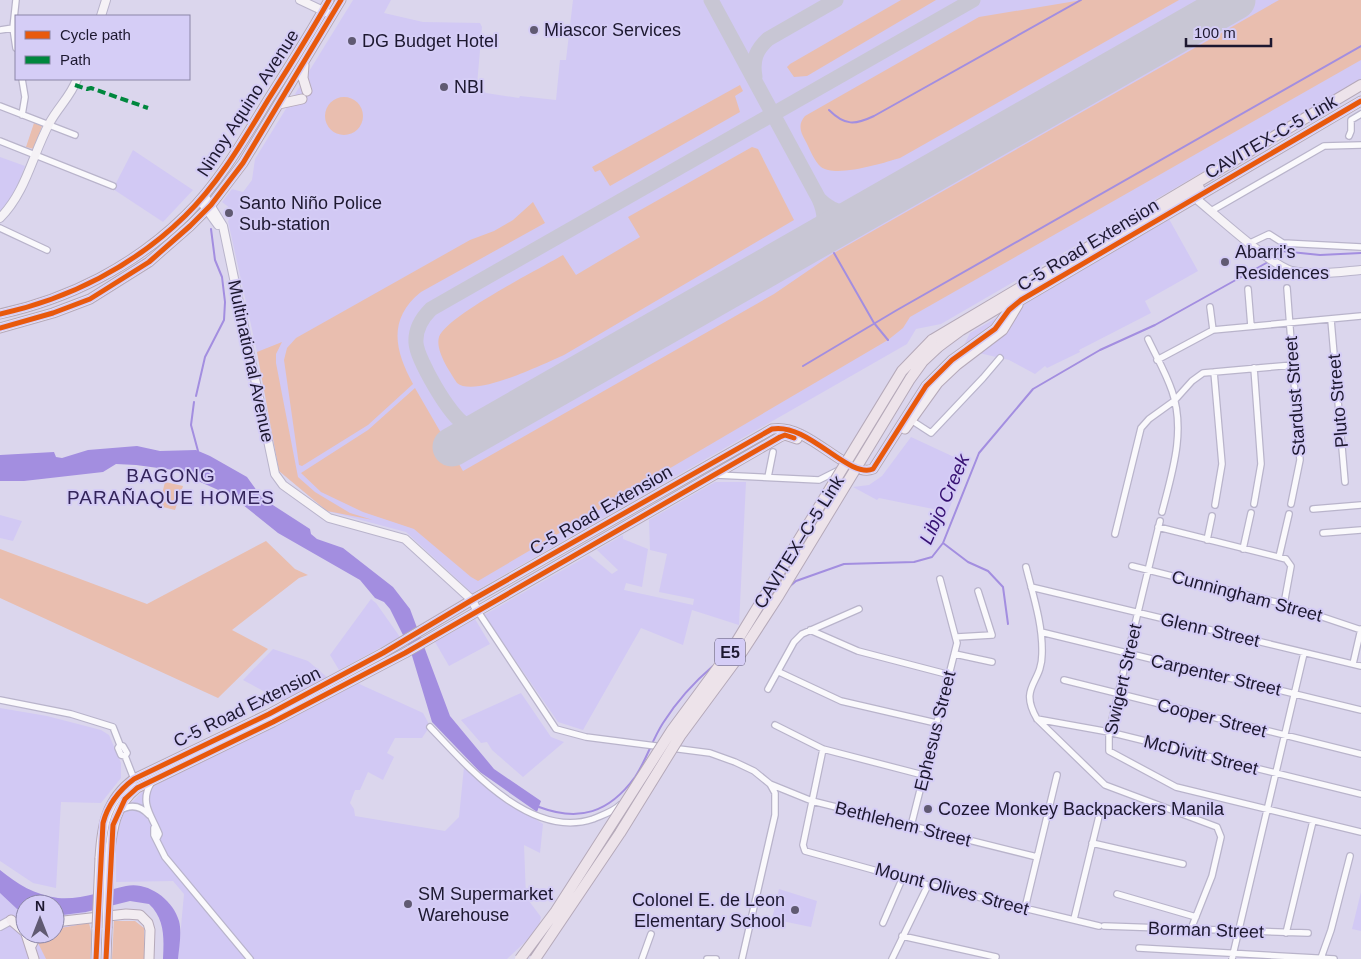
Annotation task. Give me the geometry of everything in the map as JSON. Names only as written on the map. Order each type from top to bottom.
[{"type":"highway","name":"CAVITEX–C-5 Link","points":[[520,959],[566,896],[672,730],[744,630],[902,372],[935,343],[1361,85]]},
{"type":"highway","name":"CAVITEX–C-5 Link","points":[[535,959],[620,833],[680,736],[742,652],[779,595],[910,379],[935,343],[970,325],[1361,92]]},
{"type":"main road","name":"Ninoy Aquino Avenue","points":[[0,328],[53,313],[90,299],[149,262],[209,207],[243,163],[304,63],[328,12],[330,0]]},
{"type":"main road","name":"Ninoy Aquino Avenue","points":[[0,314],[49,300],[84,287],[115,270],[157,240],[202,198],[245,139],[328,12],[341,0]]},
{"type":"main road","points":[[279,104],[305,95],[304,63]]},
{"type":"main road","name":"CAVITEX-C-5 Link","points":[[1194,198],[1361,101]]},
{"type":"main road","name":"C-5 Road Extension","points":[[96,959],[102,928],[105,858],[102,828],[106,813],[117,793],[134,779],[271,718],[401,644],[472,600],[772,429],[782,428],[796,432],[814,441],[850,465],[865,470],[873,469],[926,386],[952,360],[995,329],[1009,310],[1021,300],[1194,198]]},
{"type":"main road","points":[[49,300],[53,313]]},
{"type":"main road","name":"C-5 Road Extension","points":[[105,858],[118,812],[130,793],[153,779],[271,718],[427,641],[477,610],[783,435],[807,444],[843,468],[862,476],[874,474],[886,462],[931,391],[946,374],[1003,330],[1021,300]]},
{"type":"main road","points":[[65,921],[126,914],[140,915],[148,923],[150,930],[149,959]]},
{"type":"main road","points":[[11,920],[15,921]]},
{"type":"main road","points":[[11,920],[15,923]]},
{"type":"main road","name":"C-5 Road Extension","points":[[102,928],[106,959]]},
{"type":"main road","points":[[31,946],[34,959]]},
{"type":"street","points":[[15,43],[12,28],[16,0]]},
{"type":"street","points":[[101,15],[106,0]]},
{"type":"street","points":[[300,0],[328,12]]},
{"type":"street","points":[[0,30],[12,28]]},
{"type":"street","points":[[22,80],[25,97],[22,115]]},
{"type":"street","points":[[0,218],[18,197],[49,124],[58,109],[72,94],[78,80]]},
{"type":"street","points":[[0,106],[75,135]]},
{"type":"street","points":[[1349,136],[1351,131],[1350,120],[1361,114]]},
{"type":"street","points":[[0,141],[113,186]]},
{"type":"street","points":[[1211,211],[1324,146],[1361,145]]},
{"type":"street","name":"Multinational Avenue","points":[[202,198],[223,230],[275,474],[283,485],[329,518],[405,539],[472,600],[556,729],[586,737],[668,747],[720,757],[754,771],[770,784]]},
{"type":"street","points":[[1194,198],[1263,253],[1292,271],[1314,273],[1361,270]]},
{"type":"street","points":[[0,228],[47,250]]},
{"type":"street","points":[[1250,243],[1269,234],[1283,243],[1361,248]]},
{"type":"street","name":"Stardust Street","points":[[1287,288],[1300,460],[1291,504]]},
{"type":"street","points":[[1248,289],[1251,326]]},
{"type":"street","points":[[1210,307],[1213,330]]},
{"type":"street","points":[[1157,360],[1213,330],[1361,316]]},
{"type":"street","name":"Pluto Street","points":[[1331,320],[1345,482]]},
{"type":"street","points":[[1148,339],[1174,401],[1176,454],[1162,512]]},
{"type":"street","points":[[911,420],[931,433],[1000,358]]},
{"type":"street","points":[[1115,534],[1141,428],[1149,419],[1174,401],[1197,376],[1214,372],[1293,365]]},
{"type":"street","points":[[1254,368],[1261,464],[1254,504]]},
{"type":"street","points":[[1214,372],[1222,464],[1215,505]]},
{"type":"street","points":[[768,477],[773,452]]},
{"type":"street","points":[[712,475],[819,480],[843,468]]},
{"type":"street","points":[[1314,509],[1361,505]]},
{"type":"street","points":[[1243,549],[1250,513]]},
{"type":"street","points":[[1279,558],[1289,514]]},
{"type":"street","points":[[1212,516],[1208,540],[1290,562],[1291,566],[1284,604]]},
{"type":"street","name":"Swigert Street","points":[[1208,540],[1159,524],[1109,732],[1107,748],[1110,754],[1170,784],[1361,832]]},
{"type":"street","points":[[1323,533],[1361,530]]},
{"type":"street","name":"Cunningham Street","points":[[1132,566],[1284,604],[1361,630],[1353,664]]},
{"type":"street","points":[[1026,567],[1041,632],[1041,662],[1029,693],[1030,707],[1037,719],[1105,785],[1217,827],[1220,831],[1221,837],[1212,876],[1191,929]]},
{"type":"street","points":[[940,579],[957,637],[992,635],[978,591]]},
{"type":"street","name":"Glenn Street","points":[[1031,587],[1361,666]]},
{"type":"street","points":[[768,689],[794,642],[802,634],[859,609]]},
{"type":"street","points":[[810,630],[858,651],[950,675]]},
{"type":"street","name":"Carpenter Street","points":[[1041,632],[1361,710]]},
{"type":"street","name":"Ephesus Street","points":[[911,826],[950,675],[957,637]]},
{"type":"street","points":[[1233,956],[1304,653]]},
{"type":"street","points":[[954,654],[992,662]]},
{"type":"street","points":[[779,672],[841,701],[936,724]]},
{"type":"street","name":"Cooper Street","points":[[1064,680],[1361,754]]},
{"type":"street","points":[[0,700],[71,714],[113,727],[120,745],[124,746],[127,753],[125,756],[134,779]]},
{"type":"street","name":"McDivitt Street","points":[[1037,719],[1109,732],[1361,794]]},
{"type":"street","points":[[775,725],[823,749],[923,775]]},
{"type":"street","points":[[430,727],[462,762],[504,796],[533,816],[565,822],[585,821],[616,809],[637,786],[656,773],[668,747]]},
{"type":"street","points":[[812,801],[823,749]]},
{"type":"street","points":[[1025,908],[1057,775]]},
{"type":"street","points":[[153,779],[146,795],[149,816],[154,828],[154,835],[165,857],[250,959]]},
{"type":"street","points":[[742,959],[774,815],[774,793],[770,784]]},
{"type":"street","name":"Bethlehem Street","points":[[770,784],[812,801],[1037,857]]},
{"type":"street","name":"Mount Olives Street","points":[[812,801],[802,845],[805,850],[928,885],[1102,926]]},
{"type":"street","points":[[118,812],[133,806],[142,809],[149,816]]},
{"type":"street","points":[[1074,919],[1100,808]]},
{"type":"street","points":[[1286,933],[1313,821]]},
{"type":"street","points":[[1092,843],[1183,864]]},
{"type":"street","points":[[1322,958],[1350,856]]},
{"type":"street","points":[[883,923],[903,877]]},
{"type":"street","points":[[892,959],[928,885]]},
{"type":"street","points":[[1117,894],[1196,917]]},
{"type":"street","points":[[0,920],[11,920]]},
{"type":"street","points":[[0,926],[11,920]]},
{"type":"street","name":"Borman Street","points":[[1102,926],[1308,934]]},
{"type":"street","points":[[642,959],[651,934]]},
{"type":"street","points":[[902,936],[996,957]]},
{"type":"street","points":[[1140,948],[1233,956],[1334,959]]},
{"type":"street","points":[[707,959],[716,959]]},
{"type":"shaded area","points":[[353,0],[391,0],[384,13],[423,22],[480,23],[482,27],[477,85],[486,93],[519,98],[520,96],[556,100],[560,60],[566,60],[573,0],[1361,0],[1361,80],[941,324],[916,329],[907,344],[472,593],[406,532],[327,511],[279,471],[257,352],[228,221],[235,212],[222,202],[232,189],[243,192],[252,180],[255,159]]},
{"type":"shaded area","points":[[901,0],[936,0],[807,76],[794,77],[787,67],[790,64]]},
{"type":"shaded area","points":[[1082,0],[1179,0],[900,158],[860,168],[837,171],[821,167],[814,158],[801,131],[801,122],[805,116],[979,17]]},
{"type":"shaded area","points":[[1279,0],[1361,0],[1361,60],[910,317],[903,328],[888,340],[478,581],[414,529],[363,512],[321,492],[301,473],[368,430],[415,388],[463,471],[774,294],[834,253]]},
{"type":"shaded area","points":[[740,85],[743,91],[735,96],[740,112],[610,186],[600,170],[595,172],[592,167]]},
{"type":"shaded area","points":[[344,97],[357,103],[363,116],[357,129],[344,135],[331,129],[325,116],[331,103]]},
{"type":"shaded area","points":[[34,123],[42,126],[34,149],[26,147]]},
{"type":"shaded area","points":[[752,147],[758,149],[794,220],[564,355],[526,372],[493,383],[466,386],[457,383],[441,355],[438,343],[439,337],[445,328],[458,317],[495,293],[563,255],[576,275],[640,237],[628,217]]},
{"type":"shaded area","points":[[133,150],[193,190],[163,222],[113,189]]},
{"type":"shaded area","points":[[0,157],[25,166],[13,196],[0,212]]},
{"type":"shaded area","points":[[533,202],[545,223],[421,292],[410,302],[399,324],[398,336],[402,360],[413,384],[368,425],[302,466],[299,465],[284,360],[287,348],[296,338],[470,240],[494,231],[513,220]]},
{"type":"shaded area","points":[[1169,219],[1198,271],[1145,301],[1151,313],[1079,350],[1080,352],[1047,368],[1045,366],[1035,374],[1009,360],[962,349],[970,333]]},
{"type":"shaded area","points":[[282,342],[276,354],[276,363],[298,477],[315,492],[350,513],[373,520],[327,511],[279,471],[257,352]]},
{"type":"shaded area","points":[[911,437],[967,463],[948,512],[879,498],[877,500],[853,487],[869,485],[882,476]]},
{"type":"shaded area","points":[[137,446],[160,451],[196,450],[210,456],[247,477],[262,498],[310,529],[311,534],[317,539],[343,548],[393,587],[410,609],[450,716],[494,769],[541,801],[537,812],[480,772],[432,722],[410,649],[390,609],[384,602],[375,598],[360,580],[278,533],[232,496],[173,470],[136,465],[116,464],[103,472],[24,481],[0,481],[0,455],[54,452],[56,457],[62,458],[88,450]]},
{"type":"shaded area","points":[[165,482],[183,486],[175,510],[159,506]]},
{"type":"shaded area","points":[[715,482],[746,482],[739,625],[692,610],[683,645],[641,628],[583,730],[558,722],[484,615],[589,555],[612,574],[618,570],[597,550],[623,535],[623,539],[648,549],[642,587],[626,583],[624,590],[693,605],[694,599],[659,592],[667,554],[650,550],[649,520]]},
{"type":"shaded area","points":[[0,515],[22,521],[13,541],[0,538]]},
{"type":"shaded area","points":[[266,541],[295,569],[308,575],[299,578],[232,630],[268,649],[218,698],[0,598],[0,549],[147,604]]},
{"type":"shaded area","points":[[371,599],[376,603],[400,637],[339,670],[330,655]]},
{"type":"shaded area","points":[[475,619],[490,644],[449,666],[435,642]]},
{"type":"shaded area","points":[[273,649],[308,661],[328,678],[282,701],[243,680]]},
{"type":"shaded area","points":[[355,682],[423,713],[430,726],[422,738],[395,738],[387,753],[394,757],[383,780],[368,772],[360,790],[355,790],[350,803],[354,809],[355,816],[445,831],[459,817],[464,767],[494,792],[543,824],[540,853],[524,845],[526,897],[541,917],[538,930],[507,959],[178,959],[184,894],[173,881],[116,882],[116,838],[127,807],[146,788],[274,727]]},
{"type":"shaded area","points":[[521,693],[551,737],[564,742],[523,777],[492,750],[487,742],[481,743],[461,720]]},
{"type":"shaded area","points":[[0,708],[47,716],[101,730],[109,735],[121,763],[121,778],[101,803],[61,802],[56,888],[33,883],[0,861]]},
{"type":"shaded area","points":[[0,870],[27,888],[42,894],[15,894],[15,907],[0,893]]},
{"type":"shaded area","points":[[134,885],[142,886],[158,893],[171,906],[179,921],[178,959],[163,959],[161,922],[149,904],[130,901],[86,912],[65,915],[65,898],[84,896]]},
{"type":"shaded area","name":"Colonel E. de Leon Elementary School","points":[[779,889],[817,901],[811,927],[772,919]]},
{"type":"shaded area","points":[[1361,892],[1361,931],[1352,929]]},
{"type":"shaded area","points":[[0,893],[15,907],[15,944],[65,944],[65,915],[86,912],[86,959],[0,959]]},
{"type":"shaded area","points":[[114,921],[135,921],[144,928],[144,959],[112,959]]},
{"type":"shaded area","points":[[89,923],[92,935],[90,959],[46,959],[38,944],[65,944],[65,927]]},
{"type":"waterway","points":[[829,110],[840,119],[850,122],[861,121],[874,116],[1081,0]]},
{"type":"waterway","points":[[803,366],[897,310],[1361,46]]},
{"type":"waterway","points":[[196,396],[205,357],[224,320],[225,302],[222,277],[215,260],[211,229]]},
{"type":"waterway","name":"Libjo Creek","points":[[1273,257],[1281,251],[1320,255],[1361,253]]},
{"type":"waterway","points":[[834,253],[874,323],[888,340]]},
{"type":"waterway","name":"Libjo Creek","points":[[789,587],[796,581],[844,564],[914,562],[932,557],[943,543],[979,453],[1033,389],[1100,350],[1155,325],[1268,262]]},
{"type":"waterway","points":[[194,402],[191,425],[198,451]]},
{"type":"waterway","points":[[943,543],[968,562],[988,571],[1003,587],[1008,624]]},
{"type":"waterway","name":"Libjo Creek","points":[[754,623],[760,615]]},
{"type":"waterway","name":"Libjo Creek","points":[[539,807],[567,814],[580,814],[604,806],[615,799],[635,777],[659,730],[674,707],[713,666]]},
{"type":"taxiway","points":[[711,0],[819,199],[832,209],[844,212],[858,212],[873,207]]},
{"type":"taxiway","points":[[755,77],[754,65],[756,56],[760,47],[768,39],[836,0]]},
{"type":"taxiway","points":[[498,421],[477,427],[465,424],[451,411],[435,387],[422,361],[416,343],[420,324],[431,309],[973,0]]},
{"type":"taxiway","points":[[811,242],[820,232],[824,222],[819,199]]},
{"type":"runway","points":[[452,447],[1236,0]]},
{"type":"marked path","points":[[75,85],[87,89],[91,88],[148,108]]},
{"type":"cycle path","points":[[0,314],[26,308],[51,299],[99,278],[144,250],[185,216],[209,190],[230,161],[329,0]]},
{"type":"cycle path","points":[[0,328],[53,313],[90,299],[149,262],[190,226],[211,205],[243,163],[341,0]]},
{"type":"cycle path","points":[[96,959],[103,823],[114,798],[134,779],[269,714],[383,653],[472,600],[772,429],[786,429],[799,434],[852,466],[863,470],[873,469],[926,386],[952,360],[995,329],[1009,310],[1021,300],[1361,101]]},
{"type":"cycle path","points":[[106,959],[113,825],[125,799],[137,788],[273,722],[405,653],[780,437],[785,435],[794,438]]},
{"type":"place","name":"Miascor Services","points":[[534,30]]},
{"type":"place","name":"DG Budget Hotel","points":[[352,41]]},
{"type":"place","name":"NBI","points":[[444,87]]},
{"type":"place","name":"Santo Niño Police Sub-station","points":[[229,213]]},
{"type":"place","name":"Abarri's Residences","points":[[1225,262]]},
{"type":"place","name":"Cozee Monkey Backpackers Manila","points":[[928,809]]},
{"type":"place","name":"SM Supermarket Warehouse","points":[[408,904]]},
{"type":"place","name":"Colonel E. de Leon Elementary School","points":[[795,910]]},
{"type":"district","name":"BAGONG PARAÑAQUE HOMES","points":[[171,486]]}]
